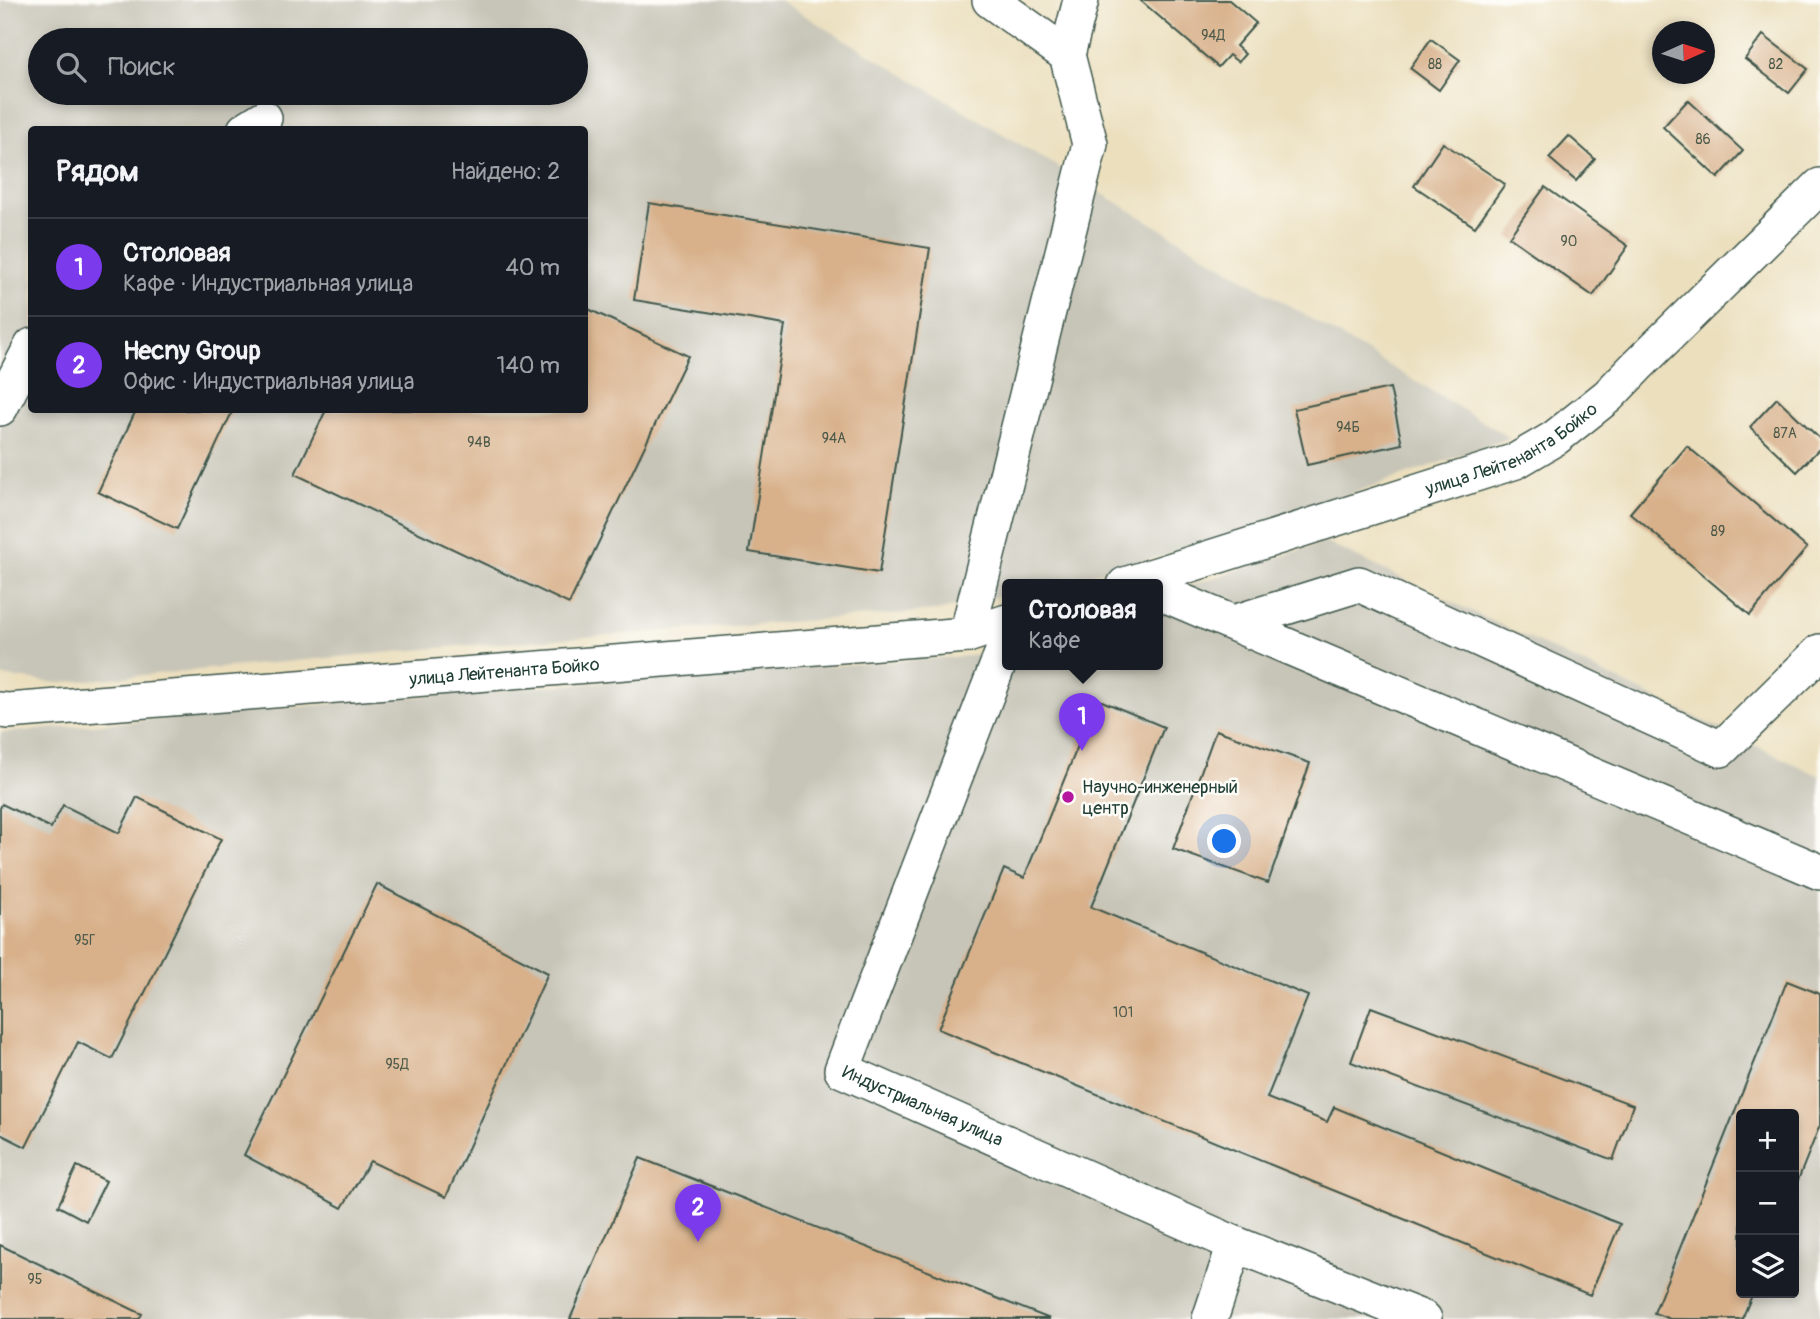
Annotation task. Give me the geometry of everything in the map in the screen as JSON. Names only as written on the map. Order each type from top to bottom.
[{"type":"street","points":[[990,0],[1067,55]]},
{"type":"street","points":[[967,635],[1090,144],[1067,55],[1081,0]]},
{"type":"street","name":"улица Лейтенанта Бойко","points":[[1158,579],[1516,461],[1555,438],[1608,396],[1820,186]]},
{"type":"street","points":[[0,408],[28,354]]},
{"type":"street","points":[[1234,623],[1359,584],[1721,749],[1820,652]]},
{"type":"street","points":[[1163,594],[1820,872]]},
{"type":"street","name":"улица Лейтенанта Бойко","points":[[0,710],[967,635],[1002,624]]},
{"type":"street","name":"Индустриальная улица","points":[[1002,654],[842,1070],[1235,1244]]},
{"type":"street","points":[[1210,1319],[1235,1244],[1424,1319]]},
{"type":"shaded area","points":[[0,0],[779,0],[1510,438],[1196,548],[1069,579],[1002,579],[1002,595],[938,611],[448,647],[57,683],[0,676]]},
{"type":"shaded area","points":[[1325,542],[1820,776],[1820,1319],[0,1319],[0,733],[478,691],[969,656],[1002,646],[1002,670],[1163,670],[1163,594]]},
{"type":"building","points":[[1140,0],[1229,0],[1256,23],[1236,46],[1245,54],[1238,62],[1229,55],[1218,67]]},
{"type":"building","points":[[1763,35],[1808,69],[1789,93],[1745,59]]},
{"type":"building","points":[[1431,39],[1460,60],[1439,90],[1410,68]]},
{"type":"building","points":[[1688,100],[1743,151],[1718,178],[1663,127]]},
{"type":"building","points":[[1569,136],[1595,159],[1576,181],[1549,158]]},
{"type":"building","points":[[1443,143],[1505,184],[1475,227],[1414,186]]},
{"type":"building","points":[[1545,187],[1628,246],[1593,296],[1509,237]]},
{"type":"building","points":[[649,203],[930,248],[879,573],[749,552],[785,325],[634,300]]},
{"type":"building","points":[[588,309],[688,356],[569,604],[295,474],[325,413],[588,413]]},
{"type":"building","points":[[1390,388],[1402,444],[1307,465],[1294,409]]},
{"type":"building","points":[[1777,398],[1820,439],[1820,448],[1797,472],[1750,427]]},
{"type":"building","points":[[135,413],[232,413],[177,529],[98,492]]},
{"type":"building","points":[[1687,446],[1807,548],[1750,615],[1630,513]]},
{"type":"building","points":[[1097,699],[1164,727],[1091,907],[1308,996],[1267,1098],[1327,1122],[1334,1107],[1620,1224],[1590,1295],[938,1029],[1004,869],[1024,878]]},
{"type":"building","points":[[1216,730],[1310,763],[1268,883],[1173,849]]},
{"type":"building","points":[[137,797],[221,839],[112,1059],[78,1042],[26,1147],[0,1134],[0,808],[2,804],[51,828],[63,805],[119,833]]},
{"type":"building","points":[[377,884],[548,973],[446,1197],[370,1161],[342,1208],[244,1155]]},
{"type":"building","points":[[1787,981],[1820,994],[1820,1125],[1799,1178],[1799,1109],[1736,1109],[1736,1298],[1751,1298],[1742,1319],[1670,1319],[1654,1313]]},
{"type":"building","points":[[1371,1007],[1633,1105],[1613,1160],[1351,1062]]},
{"type":"building","points":[[640,1158],[1050,1319],[570,1319]]},
{"type":"building","points":[[77,1166],[106,1181],[86,1221],[58,1206]]},
{"type":"building","points":[[0,1245],[142,1314],[139,1319],[0,1319]]},
{"type":"place","name":"Столовая","points":[[1082,751]]},
{"type":"place","name":"Научно-инженерный центр","points":[[1068,797]]},
{"type":"place","name":"Hecny Group","points":[[698,1242]]}]
